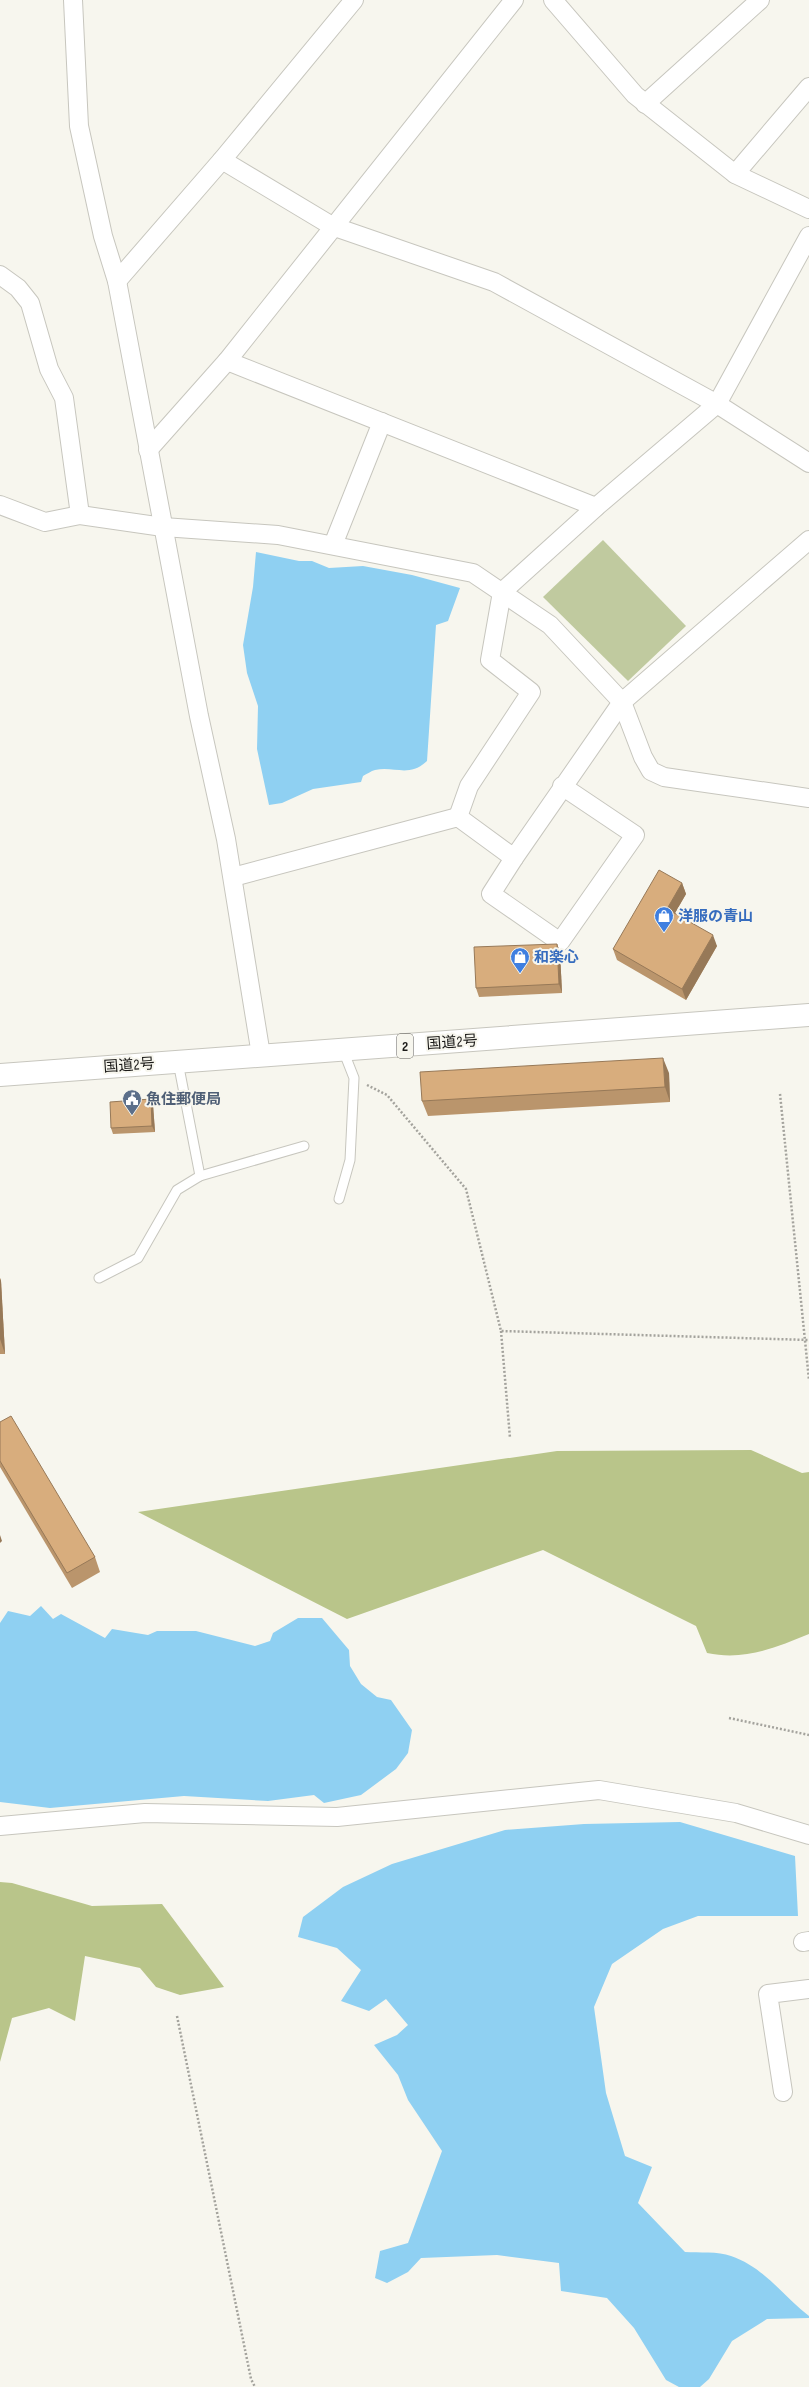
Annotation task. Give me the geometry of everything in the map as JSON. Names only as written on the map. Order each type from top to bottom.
[{"type":"highway","name":"国道2号","points":[[0,1075],[809,1015]]},
{"type":"street","points":[[73,0],[79,126],[103,236],[117,281],[199,716],[226,839],[262,1055]]},
{"type":"street","points":[[117,281],[222,160],[354,0]]},
{"type":"street","points":[[148,450],[227,362],[332,226],[514,0]]},
{"type":"street","points":[[553,0],[635,95],[645,104],[735,174],[809,209]]},
{"type":"street","points":[[645,104],[760,0]]},
{"type":"street","points":[[735,174],[809,87]]},
{"type":"street","points":[[222,160],[332,226],[494,282],[717,404],[809,463]]},
{"type":"street","points":[[458,817],[469,786],[531,692],[490,660],[502,592],[596,507],[717,404],[809,236]]},
{"type":"street","points":[[0,275],[18,288],[30,303],[49,370],[64,398],[80,515]]},
{"type":"street","points":[[227,362],[596,507]]},
{"type":"street","points":[[333,545],[382,422]]},
{"type":"street","points":[[0,505],[45,522],[80,515],[163,527],[278,534],[473,573],[550,625],[622,702],[643,757],[651,771],[664,777],[809,798]]},
{"type":"street","points":[[562,786],[635,834],[560,942],[491,894],[562,786],[622,702],[809,540]]},
{"type":"street","points":[[233,877],[458,817]]},
{"type":"street","points":[[458,817],[514,858]]},
{"type":"street","points":[[0,1826],[145,1813],[338,1817],[599,1790],[736,1813],[809,1835]]},
{"type":"street","points":[[783,2092],[768,1994],[809,1989]]},
{"type":"lane","points":[[339,1199],[350,1160],[354,1078],[343,1050]]},
{"type":"lane","points":[[178,1062],[200,1176]]},
{"type":"lane","points":[[99,1278],[138,1258],[177,1190],[200,1176],[304,1146]]},
{"type":"path","points":[[354,1078],[387,1095],[466,1189],[501,1331],[510,1438]]},
{"type":"path","points":[[780,1094],[809,1380]]},
{"type":"path","points":[[501,1331],[809,1340]]},
{"type":"path","points":[[729,1718],[809,1735]]},
{"type":"path","points":[[177,2016],[251,2379],[255,2387]]},
{"type":"green space","points":[[603,540],[686,626],[628,681],[543,597]]},
{"type":"green space","points":[[751,1450],[802,1473],[809,1472],[809,1634],[772,1648],[747,1654],[721,1655],[707,1653],[696,1626],[543,1550],[347,1619],[138,1512],[557,1451]]},
{"type":"green space","points":[[0,1882],[12,1883],[92,1906],[162,1904],[224,1987],[180,1995],[156,1987],[140,1968],[85,1956],[75,2021],[49,2008],[12,2018],[0,2062]]},
{"type":"water","points":[[256,552],[299,561],[312,561],[329,568],[363,566],[412,575],[460,588],[448,621],[436,625],[427,761],[414,769],[375,770],[363,776],[361,782],[313,789],[282,803],[269,805],[257,749],[258,706],[247,673],[243,645],[253,587]]},
{"type":"water","points":[[41,1606],[53,1619],[61,1614],[105,1638],[112,1629],[148,1635],[157,1631],[196,1631],[255,1646],[270,1641],[273,1633],[298,1618],[322,1618],[349,1650],[350,1666],[361,1684],[377,1697],[391,1700],[412,1730],[408,1753],[396,1769],[361,1795],[324,1803],[314,1795],[268,1801],[184,1796],[50,1808],[0,1802],[0,1623],[8,1611],[30,1616]]},
{"type":"water","points":[[680,1822],[795,1856],[798,1916],[698,1916],[663,1929],[612,1964],[594,2007],[606,2093],[625,2156],[652,2167],[638,2203],[685,2252],[720,2253],[743,2261],[773,2283],[809,2316],[809,2318],[767,2319],[732,2341],[709,2379],[700,2387],[679,2387],[666,2380],[634,2328],[607,2298],[561,2291],[559,2263],[497,2255],[421,2258],[408,2272],[387,2283],[375,2278],[380,2251],[408,2243],[442,2151],[408,2100],[398,2075],[374,2045],[397,2035],[408,2025],[386,1999],[369,2011],[341,2001],[361,1970],[337,1948],[298,1937],[303,1917],[343,1887],[392,1864],[505,1830],[584,1824]]},
{"type":"building","name":"洋服の青山","points":[[659,870],[682,883],[667,909],[713,935],[682,989],[613,949]]},
{"type":"building","name":"和楽心","points":[[557,944],[559,984],[476,988],[474,947]]},
{"type":"building","points":[[663,1058],[665,1087],[422,1101],[420,1072]]},
{"type":"building","points":[[151,1099],[152,1126],[111,1128],[110,1102]]},
{"type":"building","points":[[11,1416],[95,1557],[67,1573],[0,1461],[0,1422]]},
{"type":"place","name":"洋服の青山","points":[[664,933]]},
{"type":"place","name":"和楽心","points":[[520,974]]},
{"type":"place","name":"魚住郵便局","points":[[132,1116]]}]
